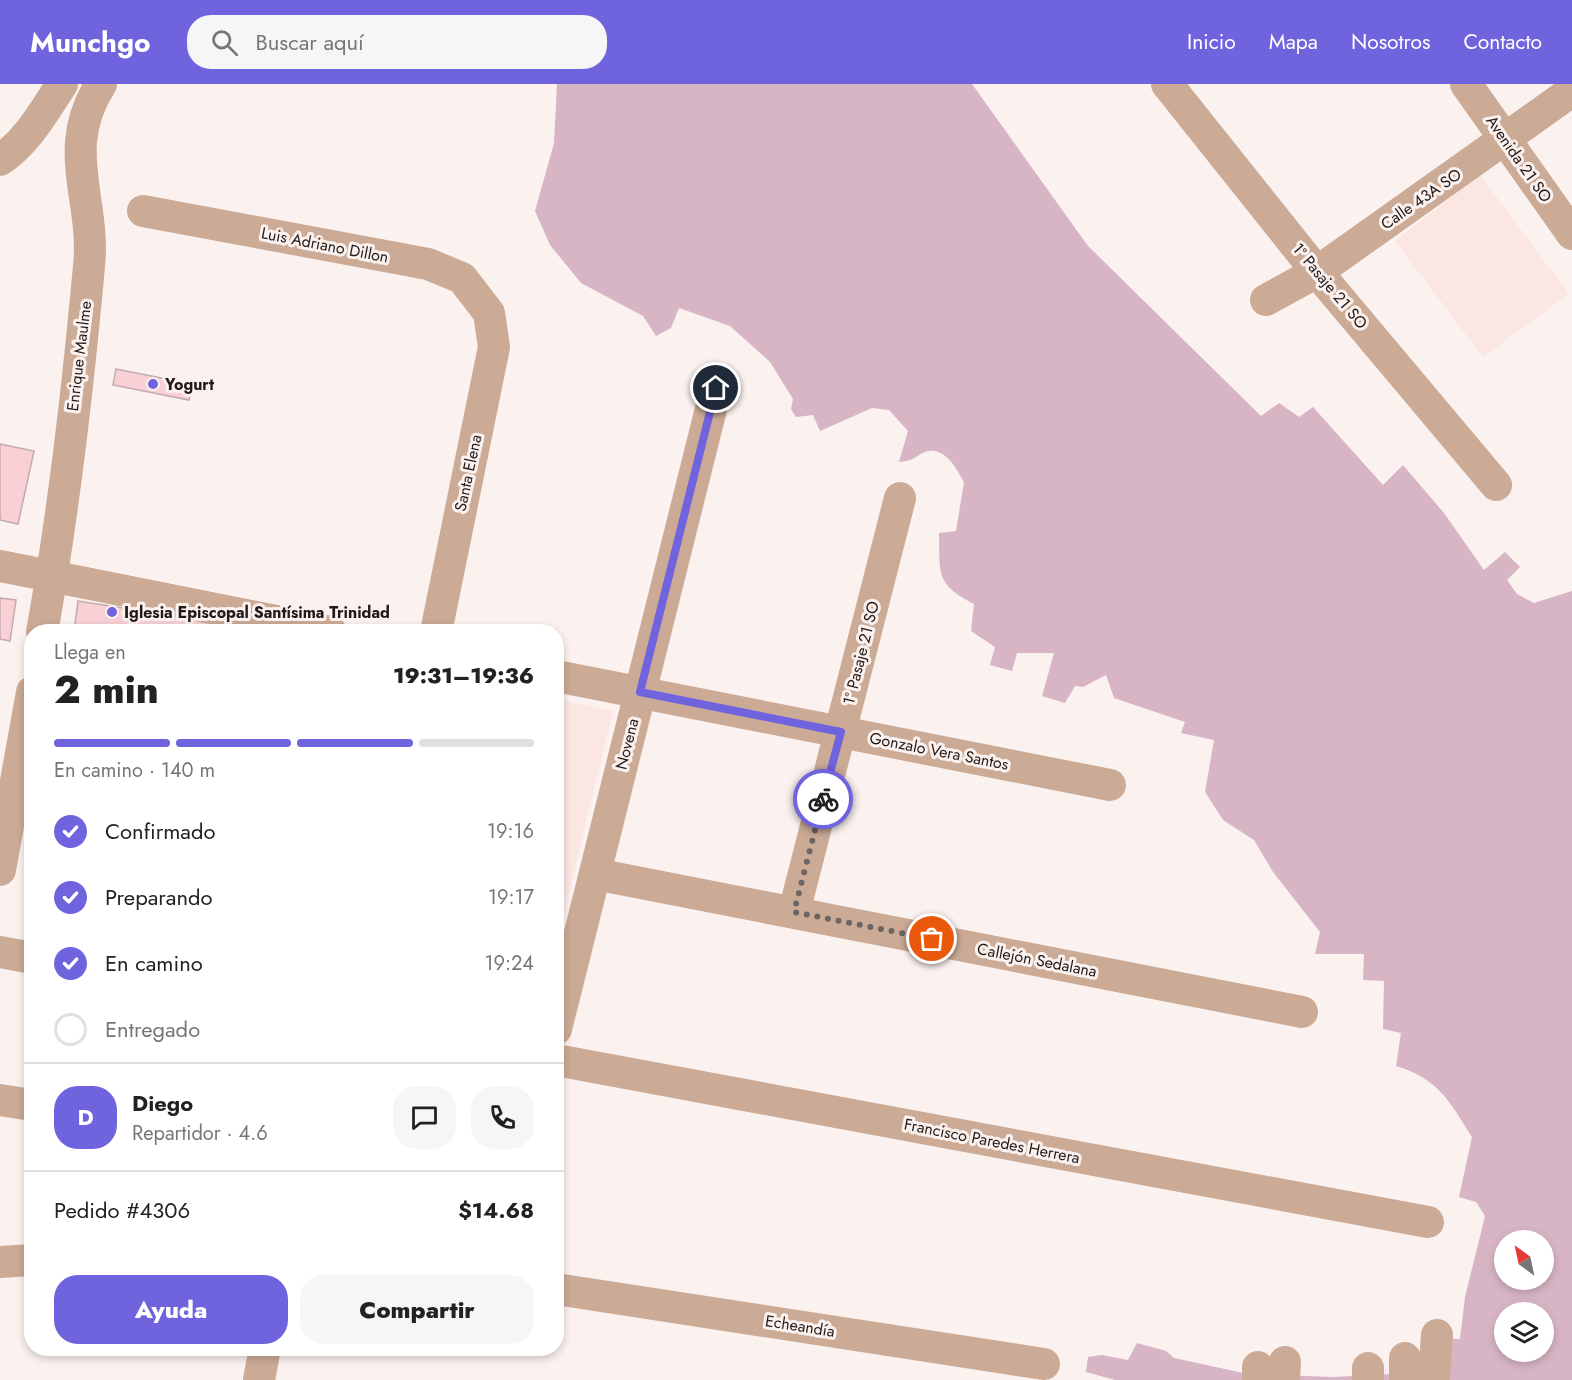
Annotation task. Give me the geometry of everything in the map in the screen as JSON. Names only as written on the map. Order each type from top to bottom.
[{"type":"street","points":[[0,160],[15,150],[27,136],[62,84]]},
{"type":"street","name":"Enrique Maulme","points":[[43,624],[52,576],[90,262],[80,168],[80,142],[83,121],[101,84]]},
{"type":"street","name":"1º Pasaje 21 SO","points":[[1167,84],[1317,272],[1496,485]]},
{"type":"street","name":"Avenida 21 SO","points":[[1466,84],[1572,234]]},
{"type":"street","name":"Calle 43A SO","points":[[1266,300],[1317,272],[1572,90]]},
{"type":"street","name":"Luis Adriano Dillon","points":[[143,210],[428,264],[462,278],[489,313]]},
{"type":"street","name":"Santa Elena","points":[[438,624],[494,347],[489,313]]},
{"type":"street","name":"Novena","points":[[564,997],[716,388]]},
{"type":"street","name":"1º Pasaje 21 SO","points":[[794,912],[900,498]]},
{"type":"street","points":[[0,566],[291,624]]},
{"type":"street","name":"Gonzalo Vera Santos","points":[[564,678],[1110,785]]},
{"type":"street","points":[[0,870],[24,736]]},
{"type":"street","name":"Callejón Sedalana","points":[[595,874],[1302,1012]]},
{"type":"street","points":[[0,952],[24,956]]},
{"type":"street","name":"Francisco Paredes Herrera","points":[[564,1061],[1428,1222]]},
{"type":"street","points":[[0,1100],[24,1104]]},
{"type":"street","points":[[0,1262],[24,1260]]},
{"type":"street","name":"Echeandía","points":[[564,1290],[1044,1364]]},
{"type":"street","points":[[1434,1380],[1437,1335]]},
{"type":"street","points":[[259,1380],[264,1356]]},
{"type":"shaded area","points":[[557,84],[972,84],[1088,246],[1261,416],[1279,403],[1299,417],[1313,407],[1383,485],[1403,465],[1444,513],[1484,570],[1505,552],[1520,567],[1507,580],[1517,594],[1534,603],[1572,591],[1572,1380],[1115,1380],[1086,1372],[1088,1357],[1102,1355],[1128,1360],[1137,1343],[1166,1351],[1174,1358],[1248,1374],[1333,1377],[1428,1372],[1429,1338],[1460,1339],[1465,1297],[1485,1216],[1476,1202],[1459,1197],[1472,1137],[1442,1093],[1423,1078],[1396,1066],[1401,1033],[1383,1029],[1384,981],[1363,980],[1364,954],[1315,954],[1320,932],[1273,872],[1254,840],[1223,820],[1205,792],[1214,740],[1181,733],[1185,722],[1114,698],[1106,675],[1083,687],[1075,686],[1065,703],[1042,696],[1054,653],[1017,653],[1012,671],[990,665],[995,647],[971,631],[974,604],[952,590],[942,576],[940,568],[939,533],[956,531],[964,482],[954,465],[944,455],[932,451],[925,452],[912,459],[899,462],[908,431],[889,410],[872,408],[820,431],[813,415],[796,417],[791,409],[793,399],[770,362],[730,326],[679,308],[671,328],[656,336],[643,316],[581,283],[550,245],[535,211],[554,143]]},
{"type":"shaded area","points":[[1480,175],[1569,294],[1483,357],[1395,241]]},
{"type":"shaded area","points":[[564,702],[613,711],[564,912]]},
{"type":"building","name":"Yogurt","points":[[116,369],[192,384],[189,400],[113,385]]},
{"type":"building","points":[[0,444],[34,451],[18,524],[0,520]]},
{"type":"building","points":[[0,598],[16,600],[10,641],[0,639]]},
{"type":"building","points":[[78,601],[218,623],[218,624],[75,624]]},
{"type":"way so far","points":[[823,799],[794,912],[932,939]]},
{"type":"place","name":"Yogurt","points":[[153,384]]},
{"type":"place","name":"Iglesia Episcopal Santísima Trinidad","points":[[112,612]]},
{"type":"route","points":[[716,388],[640,692],[841,732],[823,799]]}]
